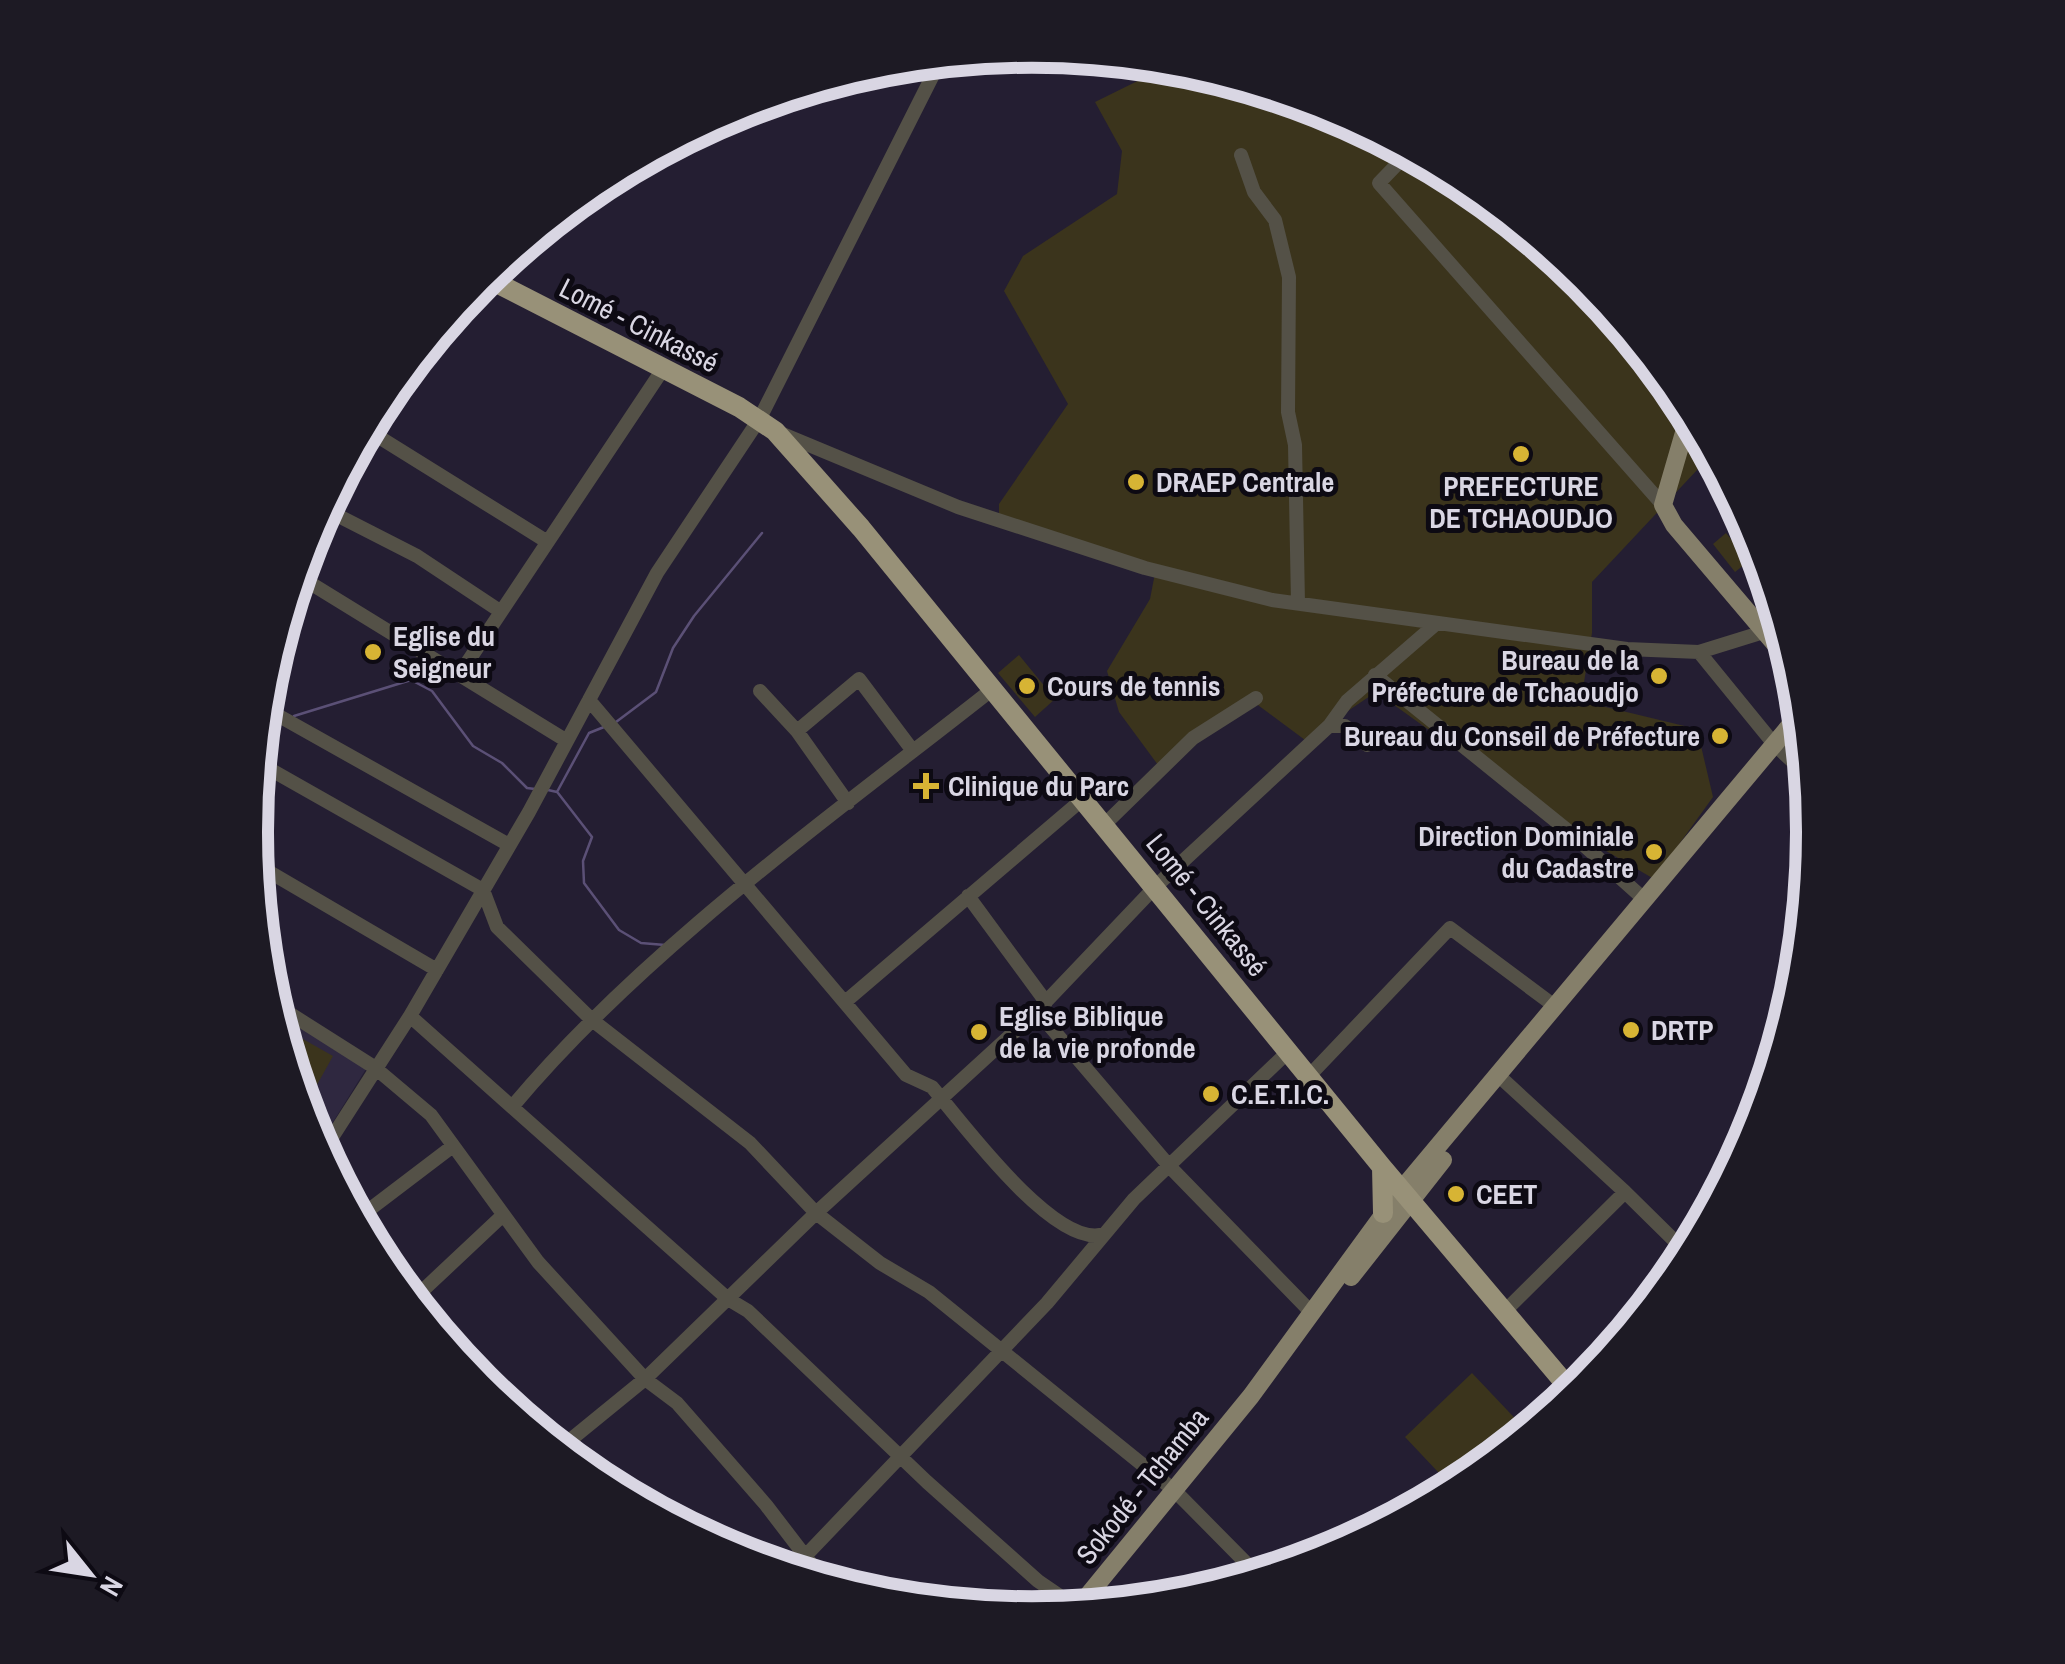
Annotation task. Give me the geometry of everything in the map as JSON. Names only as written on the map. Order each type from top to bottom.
[{"type":"highway","name":"Lomé - Cinkassé","points":[[499,284],[767,425],[994,688],[1382,1167],[1564,1382]]},
{"type":"highway","points":[[1382,1167],[1383,1213]]},
{"type":"main road","points":[[1684,433],[1663,505],[1674,524],[1773,643]]},
{"type":"main road","points":[[1406,1194],[1790,730]]},
{"type":"main road","points":[[1502,1079],[1645,900],[1790,736]]},
{"type":"main road","name":"Sokodé - Tchamba","points":[[1090,1594],[1251,1396],[1383,1213],[1406,1194]]},
{"type":"main road","name":"Sokodé - Tchamba","points":[[1251,1396],[1277,1370],[1406,1194]]},
{"type":"street","points":[[332,1137],[437,970],[541,789],[657,574],[767,425],[934,74]]},
{"type":"street","points":[[1241,155],[1254,192],[1275,220],[1289,277],[1288,412],[1295,445],[1298,603]]},
{"type":"street","points":[[1400,162],[1379,183],[1663,505]]},
{"type":"street","points":[[461,672],[663,369]]},
{"type":"street","points":[[767,425],[977,513],[1145,568],[1298,603],[1627,649],[1699,652],[1770,632]]},
{"type":"street","points":[[378,437],[546,540]]},
{"type":"street","points":[[337,515],[417,556],[500,611]]},
{"type":"street","points":[[310,583],[461,672],[567,741]]},
{"type":"street","points":[[569,1441],[646,1379],[816,1213],[1041,1006],[1156,886],[1329,726],[1375,675],[1437,623]]},
{"type":"street","points":[[1699,652],[1793,763]]},
{"type":"street","points":[[1375,675],[1567,830],[1645,900]]},
{"type":"street","points":[[797,731],[860,679],[913,752]]},
{"type":"street","points":[[512,1106],[592,1020],[746,884],[994,688]]},
{"type":"street","points":[[760,691],[797,731],[848,803]]},
{"type":"street","points":[[1105,824],[1194,738],[1256,698]]},
{"type":"street","points":[[590,700],[906,1075],[932,1087],[1058,1224],[1088,1237],[1100,1235]]},
{"type":"street","points":[[278,715],[509,845]]},
{"type":"street","points":[[1329,726],[1345,726],[1367,745]]},
{"type":"street","points":[[271,770],[483,890],[496,927],[592,1020],[750,1142],[816,1213],[1001,1349],[1176,1492],[1248,1565]]},
{"type":"street","points":[[845,1002],[1084,798]]},
{"type":"street","points":[[270,872],[437,970]]},
{"type":"street","points":[[968,896],[1041,1006],[1172,1168],[1310,1311]]},
{"type":"street","points":[[1310,1074],[1450,928],[1556,1007]]},
{"type":"street","points":[[290,1014],[374,1066],[431,1115],[502,1216],[584,1316],[646,1379],[677,1403],[766,1505],[807,1562]]},
{"type":"street","points":[[410,1016],[728,1298],[748,1311],[898,1455],[1059,1595]]},
{"type":"street","points":[[800,1560],[1079,1267],[1100,1235],[1290,1050]]},
{"type":"street","points":[[1502,1079],[1676,1243]]},
{"type":"street","points":[[368,1211],[454,1146]]},
{"type":"street","points":[[1505,1311],[1625,1192]]},
{"type":"street","points":[[422,1291],[502,1216]]},
{"type":"shaded area","points":[[1147,76],[1278,108],[1371,146],[1457,196],[1537,257],[1607,328],[1668,407],[1702,464],[1592,582],[1592,633],[1581,701],[1697,729],[1713,797],[1654,879],[1560,824],[1376,692],[1305,740],[1247,697],[1158,765],[1119,712],[1107,671],[1150,599],[1156,568],[999,514],[999,504],[1068,404],[1004,291],[1023,256],[1117,194],[1122,151],[1095,102]]},
{"type":"shaded area","points":[[1726,533],[1747,562],[1735,572],[1713,544]]},
{"type":"shaded area","name":"Cours de tennis","points":[[1019,655],[1055,699],[1035,717],[998,673]]},
{"type":"shaded area","points":[[292,1023],[366,1069],[328,1130]]},
{"type":"shaded area","points":[[296,1035],[333,1056],[314,1091]]},
{"type":"shaded area","points":[[1472,1373],[1519,1422],[1443,1477],[1405,1437]]},
{"type":"waterway","points":[[616,722],[656,692],[673,648],[694,616],[762,533]]},
{"type":"waterway","points":[[294,716],[411,680],[432,691],[473,746],[502,763],[527,788],[535,789]]},
{"type":"waterway","points":[[276,725],[283,723]]},
{"type":"waterway","points":[[548,790],[557,792],[589,733],[604,727]]},
{"type":"waterway","points":[[558,793],[592,837],[583,861],[584,883],[619,930],[641,943],[665,945]]},
{"type":"place","name":"PREFECTURE DE TCHAOUDJO","points":[[1521,454]]},
{"type":"place","name":"DRAEP Centrale","points":[[1136,482]]},
{"type":"place","name":"Eglise du Seigneur","points":[[373,652]]},
{"type":"place","name":"Bureau de la Préfecture de Tchaoudjo","points":[[1659,676]]},
{"type":"place","name":"Cours de tennis","points":[[1027,686]]},
{"type":"place","name":"Bureau du Conseil de Préfecture","points":[[1720,736]]},
{"type":"place","name":"Clinique du Parc","points":[[926,786]]},
{"type":"place","name":"Direction Dominiale du Cadastre","points":[[1654,852]]},
{"type":"place","name":"DRTP","points":[[1631,1030]]},
{"type":"place","name":"Eglise Biblique de la vie profonde","points":[[979,1032]]},
{"type":"place","name":"C.E.T.I.C.","points":[[1211,1094]]},
{"type":"place","name":"CEET","points":[[1456,1194]]}]
